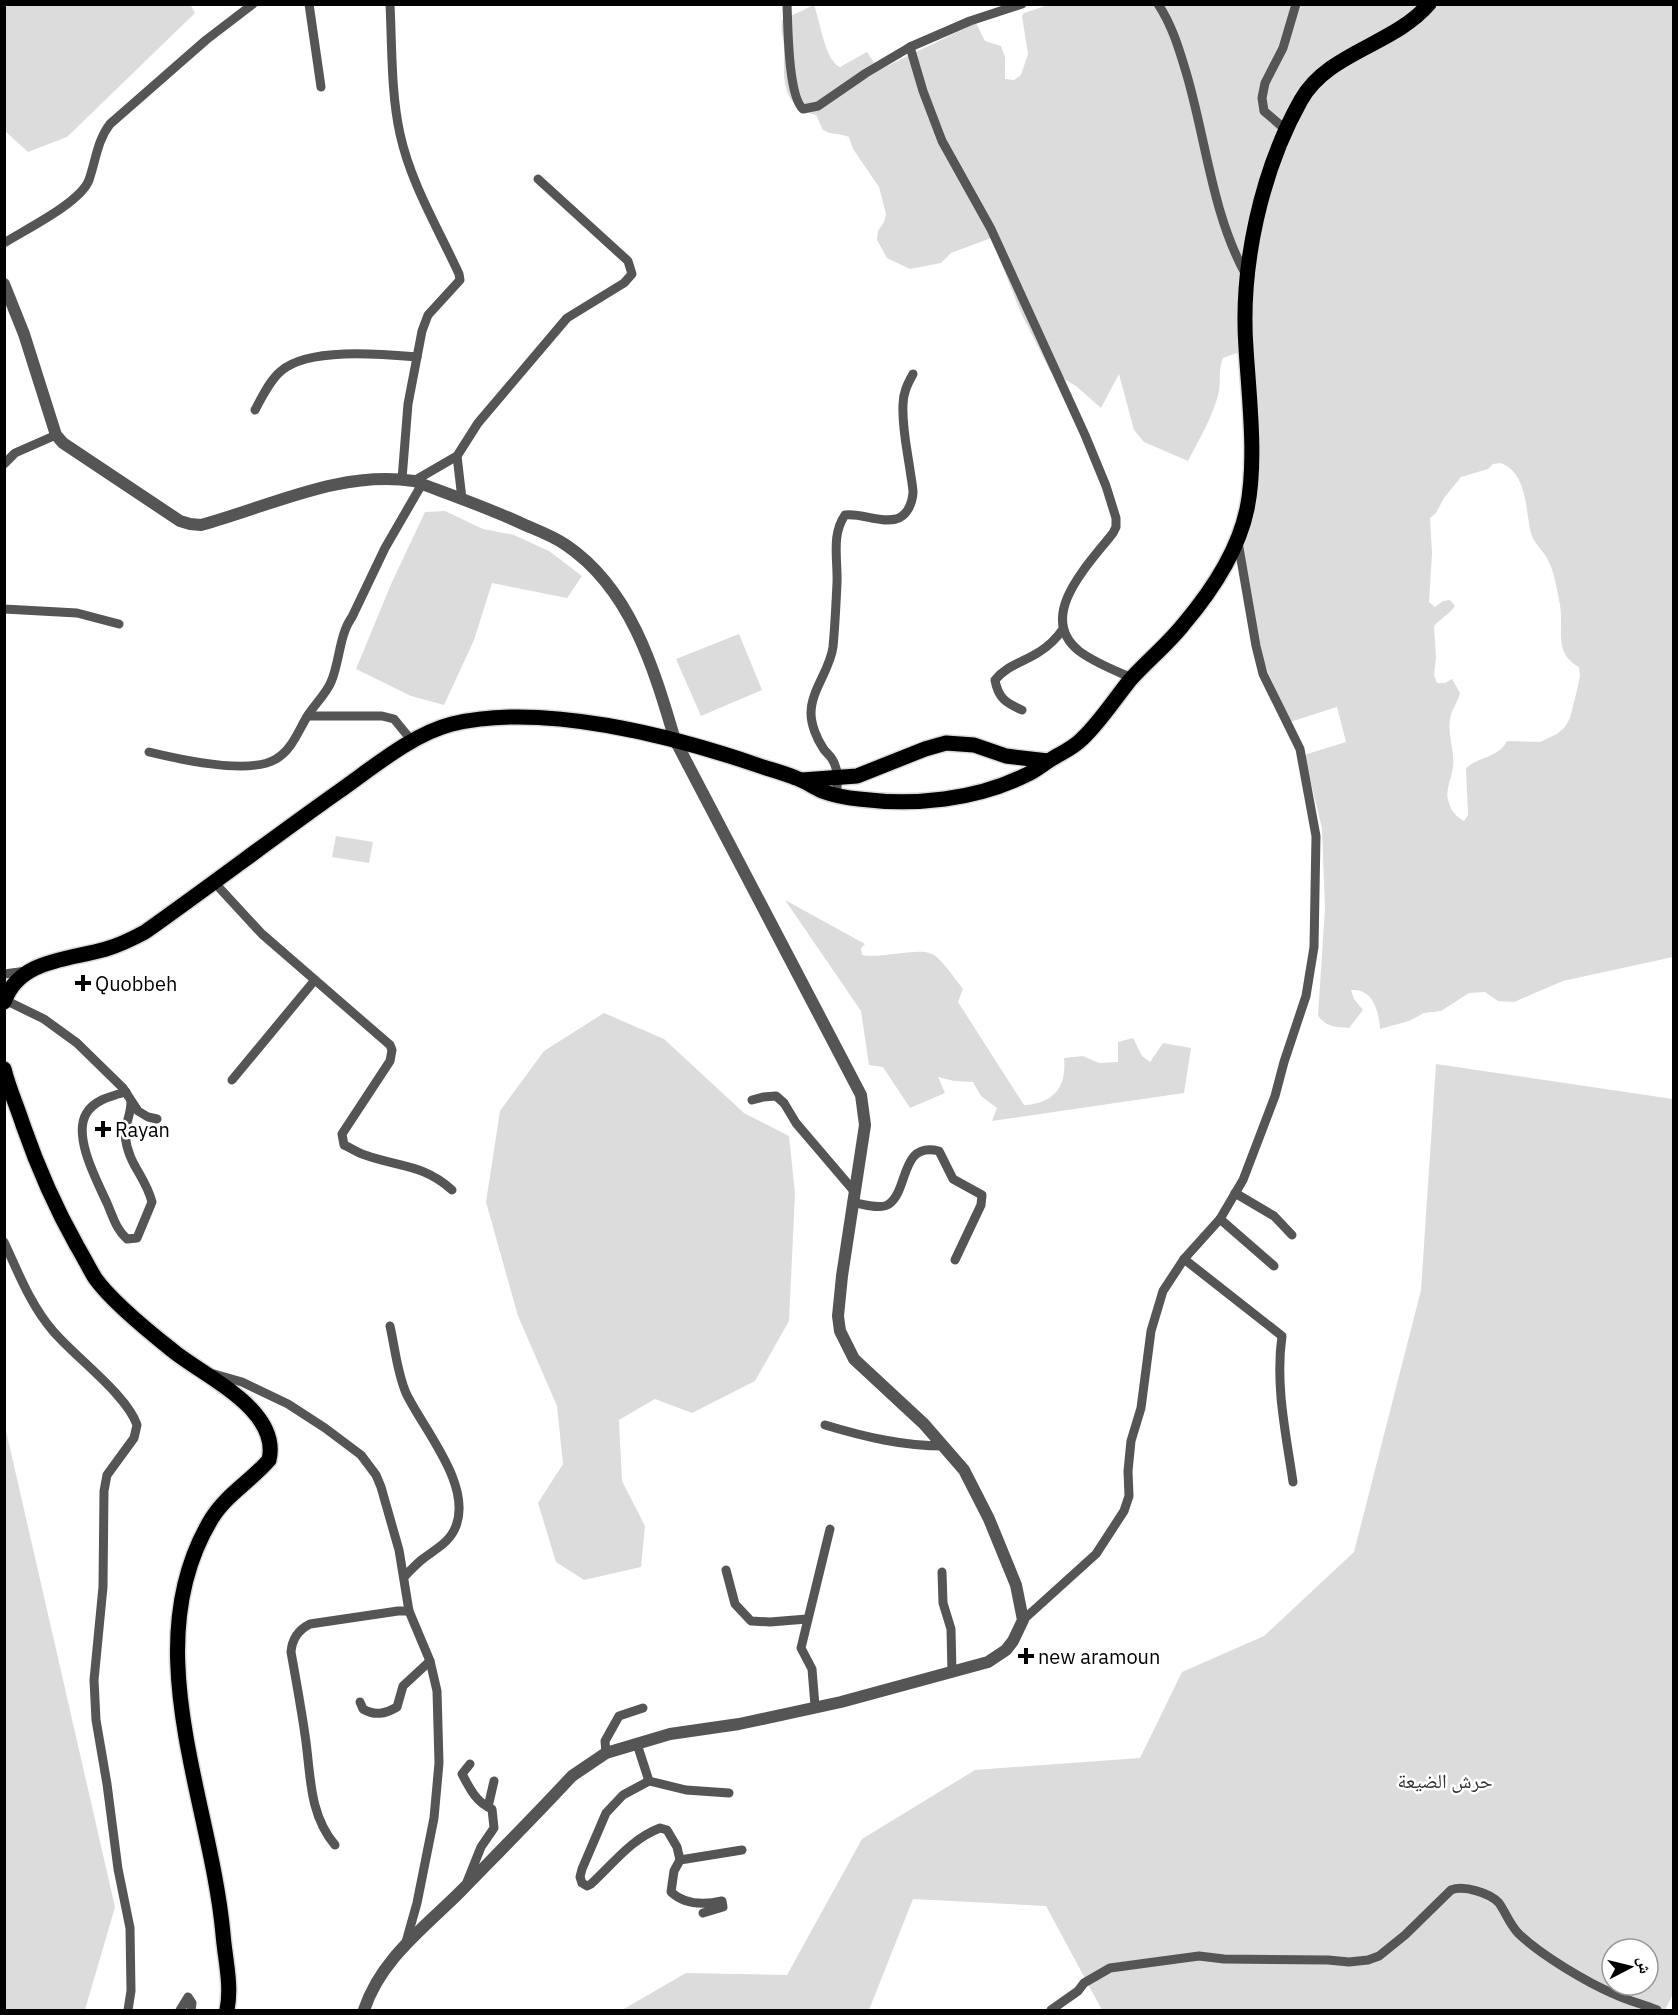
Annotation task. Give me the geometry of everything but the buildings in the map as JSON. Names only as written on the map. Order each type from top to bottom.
[{"type":"main road","points":[[5,1001],[10,988],[27,970],[108,949],[132,939],[412,741],[448,724],[513,718],[560,719],[645,733],[723,753],[802,780],[819,790],[856,799],[920,801],[982,792],[1004,786],[1031,774],[1048,761],[1071,749],[1083,739],[1132,678],[1183,626],[1222,571],[1238,539],[1247,507],[1251,465],[1251,419],[1245,342],[1246,275],[1252,236],[1263,194],[1286,130],[1307,89],[1321,75],[1404,26],[1419,16],[1429,4]]},
{"type":"main road","points":[[802,780],[857,776],[946,743],[974,745],[1006,756],[1048,761]]},
{"type":"main road","points":[[856,799],[857,776]]},
{"type":"main road","points":[[4,1069],[41,1175],[58,1211],[96,1278],[116,1300],[173,1352],[203,1371],[256,1414],[266,1430],[271,1450],[269,1460],[261,1469],[213,1515],[189,1571],[179,1611],[179,1681],[189,1752],[222,1916],[229,1984],[227,2010]]},
{"type":"street","points":[[4,243],[83,191],[89,180],[102,135],[110,124],[206,40],[253,4]]},
{"type":"street","points":[[309,4],[321,87]]},
{"type":"street","points":[[149,752],[221,765],[263,763],[274,760],[284,753],[332,681],[346,625],[385,549],[412,481],[406,421],[424,322],[436,305],[460,280],[419,190],[399,132],[390,4]]},
{"type":"street","points":[[786,4],[793,88],[798,105],[803,109],[818,106],[910,47],[970,21],[1022,4]]},
{"type":"street","points":[[1158,4],[1179,46],[1217,195],[1234,251],[1246,275]]},
{"type":"street","points":[[1286,130],[1264,111],[1262,98],[1265,83],[1283,48],[1296,4]]},
{"type":"street","points":[[910,47],[923,91],[942,141],[991,229],[1069,397],[1106,486],[1116,518],[1113,533],[1068,596],[1064,605],[1063,629],[1076,649],[1093,660],[1132,678]]},
{"type":"street","points":[[412,481],[457,456],[478,423],[560,326],[575,312],[624,284],[632,274],[628,261],[538,179]]},
{"type":"street","points":[[4,284],[8,305],[24,334],[56,435],[71,448],[170,515],[190,525],[201,525],[333,485],[368,479],[412,481],[560,540],[600,576],[616,595],[629,617],[660,689],[675,740],[861,1095],[864,1125],[842,1276],[838,1316],[840,1331],[854,1359],[924,1424],[963,1470],[988,1519],[1016,1585],[1023,1620]]},
{"type":"street","points":[[255,410],[280,372],[293,363],[305,359],[370,353],[417,357]]},
{"type":"street","points":[[836,795],[838,777],[832,758],[823,749],[815,733],[811,714],[814,697],[829,663],[832,648],[837,581],[836,536],[839,523],[845,515],[856,513],[896,519],[906,514],[913,493],[904,432],[903,405],[905,389],[913,375]]},
{"type":"street","points":[[4,464],[15,453],[56,435]]},
{"type":"street","points":[[457,456],[462,499]]},
{"type":"street","points":[[364,2010],[381,1974],[406,1942],[465,1887],[572,1776],[606,1753],[670,1734],[739,1724],[841,1702],[988,1662],[1006,1650],[1023,1620],[1096,1554],[1124,1511],[1129,1496],[1129,1458],[1141,1408],[1151,1331],[1163,1291],[1184,1259],[1220,1219],[1243,1180],[1275,1096],[1306,996],[1314,947],[1317,858],[1311,803],[1300,748],[1263,674],[1238,539]]},
{"type":"street","points":[[4,609],[77,613],[119,624]]},
{"type":"street","points":[[1022,710],[1003,700],[998,693],[996,680],[1012,665],[1037,654],[1051,644],[1063,629]]},
{"type":"street","points":[[308,716],[382,716],[394,719],[412,741]]},
{"type":"street","points":[[213,881],[262,934],[314,981],[386,1040],[392,1050],[390,1061],[342,1134],[344,1145],[366,1156],[420,1169],[442,1180],[452,1190]]},
{"type":"street","points":[[4,974],[27,970]]},
{"type":"street","points":[[232,1080],[314,981]]},
{"type":"street","points":[[5,1001],[44,1019],[77,1043],[111,1074],[138,1111],[157,1119]]},
{"type":"street","points":[[126,1092],[110,1096],[93,1105],[85,1116],[83,1132],[86,1155],[93,1173],[115,1224],[127,1239],[137,1238],[152,1202],[143,1178],[133,1166],[128,1152],[126,1126],[130,1116],[131,1102]]},
{"type":"street","points":[[752,1100],[776,1096],[784,1103],[796,1123],[853,1197],[882,1207],[890,1204],[895,1197],[915,1155],[925,1150],[939,1151],[953,1179],[982,1195],[981,1204],[955,1260]]},
{"type":"street","points":[[1236,1193],[1274,1216],[1292,1235]]},
{"type":"street","points":[[1220,1219],[1274,1266]]},
{"type":"street","points":[[4,1242],[37,1308],[51,1329],[111,1389],[130,1412],[137,1425],[134,1437],[107,1475],[104,1491],[103,1587],[94,1680],[96,1720],[118,1869],[130,1928],[131,1991],[128,2010]]},
{"type":"street","points":[[1184,1259],[1282,1336],[1280,1353],[1282,1410],[1293,1482]]},
{"type":"street","points":[[390,1326],[407,1394],[444,1459],[459,1503],[457,1526],[448,1540],[404,1577]]},
{"type":"street","points":[[203,1371],[242,1382],[288,1404],[325,1428],[361,1455],[376,1474],[381,1487],[404,1577],[409,1611],[430,1661],[437,1691],[439,1763],[434,1818],[406,1942]]},
{"type":"street","points":[[825,1425],[872,1439],[919,1446],[944,1446]]},
{"type":"street","points":[[815,1706],[812,1669],[801,1648],[830,1529]]},
{"type":"street","points":[[726,1570],[735,1604],[752,1621],[807,1619]]},
{"type":"street","points":[[942,1572],[943,1603],[949,1620],[951,1637],[952,1673]]},
{"type":"street","points":[[335,1845],[324,1831],[316,1814],[306,1737],[291,1652],[292,1645],[300,1631],[310,1624],[409,1611]]},
{"type":"street","points":[[360,1702],[363,1710],[371,1713],[387,1713],[397,1707],[403,1686],[430,1661]]},
{"type":"street","points":[[606,1753],[605,1741],[619,1716],[643,1708]]},
{"type":"street","points":[[637,1744],[649,1781]]},
{"type":"street","points":[[465,1887],[481,1847],[494,1828],[492,1809],[482,1804],[471,1791],[462,1774],[470,1764]]},
{"type":"street","points":[[488,1807],[494,1780]]},
{"type":"street","points":[[703,1913],[723,1907],[722,1901],[696,1904],[680,1900],[671,1892],[674,1871],[680,1860],[677,1847],[666,1830],[660,1828],[627,1847],[611,1867],[591,1884],[587,1886],[582,1883],[580,1877],[606,1813],[623,1795],[649,1781],[686,1790],[729,1793]]},
{"type":"street","points":[[680,1860],[742,1850]]},
{"type":"street","points":[[1051,2010],[1078,1991],[1084,1983],[1110,1968],[1199,1956],[1224,1959],[1316,1959],[1348,1962],[1368,1960],[1379,1956],[1397,1942],[1451,1890],[1456,1888],[1473,1890],[1498,1902],[1519,1934],[1564,1966],[1613,1994],[1657,2010]]},
{"type":"street","points":[[180,2010],[189,1997],[192,2003],[191,2010]]},
{"type":"green space","points":[[190,4],[195,13],[67,137],[28,152],[5,131],[5,5]]},
{"type":"green space","points":[[814,5],[827,49],[835,63],[840,67],[867,52],[879,70],[976,23],[985,41],[1001,46],[1005,57],[1005,79],[1014,80],[1021,75],[1028,54],[1022,16],[1024,13],[1048,5],[1673,5],[1673,957],[1563,981],[1514,1002],[1498,1001],[1485,992],[1469,993],[1441,1011],[1424,1013],[1409,1021],[1380,1029],[1376,1008],[1370,997],[1359,990],[1351,990],[1354,999],[1363,1010],[1349,1028],[1332,1026],[1321,1020],[1318,1016],[1325,908],[1322,828],[1304,755],[1346,742],[1337,707],[1290,722],[1257,647],[1242,547],[1250,509],[1245,350],[1223,358],[1220,386],[1214,409],[1188,461],[1144,442],[1134,430],[1119,374],[1101,408],[1076,386],[1050,371],[1021,313],[991,238],[951,253],[941,263],[910,269],[887,258],[877,240],[878,231],[886,214],[879,187],[853,149],[849,137],[823,130],[816,115],[796,105],[786,90],[782,20]],"holes":[[[1501,463],[1510,468],[1521,484],[1532,537],[1546,556],[1556,582],[1563,648],[1571,661],[1579,667],[1580,676],[1570,718],[1557,734],[1540,742],[1507,741],[1499,751],[1466,768],[1468,815],[1464,821],[1451,809],[1447,794],[1453,760],[1450,721],[1460,693],[1452,679],[1445,683],[1437,683],[1434,675],[1436,658],[1434,626],[1455,606],[1450,600],[1443,601],[1435,607],[1429,602],[1432,553],[1430,518],[1461,477],[1488,469],[1493,464]]]},
{"type":"green space","points":[[445,511],[483,529],[514,535],[549,551],[582,576],[567,598],[492,583],[474,640],[444,705],[411,696],[356,669],[392,582],[425,512]]},
{"type":"green space","points":[[739,634],[762,690],[701,716],[676,659]]},
{"type":"green space","points":[[336,836],[373,842],[369,863],[332,857]]},
{"type":"green space","points":[[785,900],[865,944],[861,948],[862,955],[926,952],[940,960],[963,989],[958,1002],[1024,1105],[1043,1101],[1056,1092],[1063,1078],[1064,1058],[1083,1056],[1099,1063],[1118,1062],[1118,1042],[1133,1038],[1142,1056],[1150,1062],[1163,1043],[1191,1048],[1184,1093],[992,1121],[997,1108],[981,1096],[973,1082],[938,1077],[945,1093],[910,1108],[883,1067],[869,1065],[861,1011]]},
{"type":"green space","points":[[604,1013],[664,1039],[744,1113],[789,1136],[795,1193],[789,1321],[755,1381],[692,1413],[655,1399],[619,1420],[622,1481],[645,1526],[641,1567],[584,1580],[556,1562],[538,1503],[563,1464],[557,1406],[518,1316],[486,1202],[500,1111],[544,1051]]},
{"type":"green space","name":"حرش الضيعة","points":[[1436,1064],[1673,1099],[1674,1992],[1665,2010],[1102,2010],[1046,1906],[913,1899],[869,2010],[622,2010],[686,1973],[787,1975],[862,1839],[975,1770],[1140,1758],[1182,1672],[1264,1636],[1354,1552],[1421,1290]]},
{"type":"green space","points":[[4,1422],[115,1907],[85,2010],[5,2010]]},
{"type":"place","name":"Quobbeh","points":[[83,983]]},
{"type":"place","name":"Rayan","points":[[103,1129]]},
{"type":"place","name":"new aramoun","points":[[1026,1656]]}]
